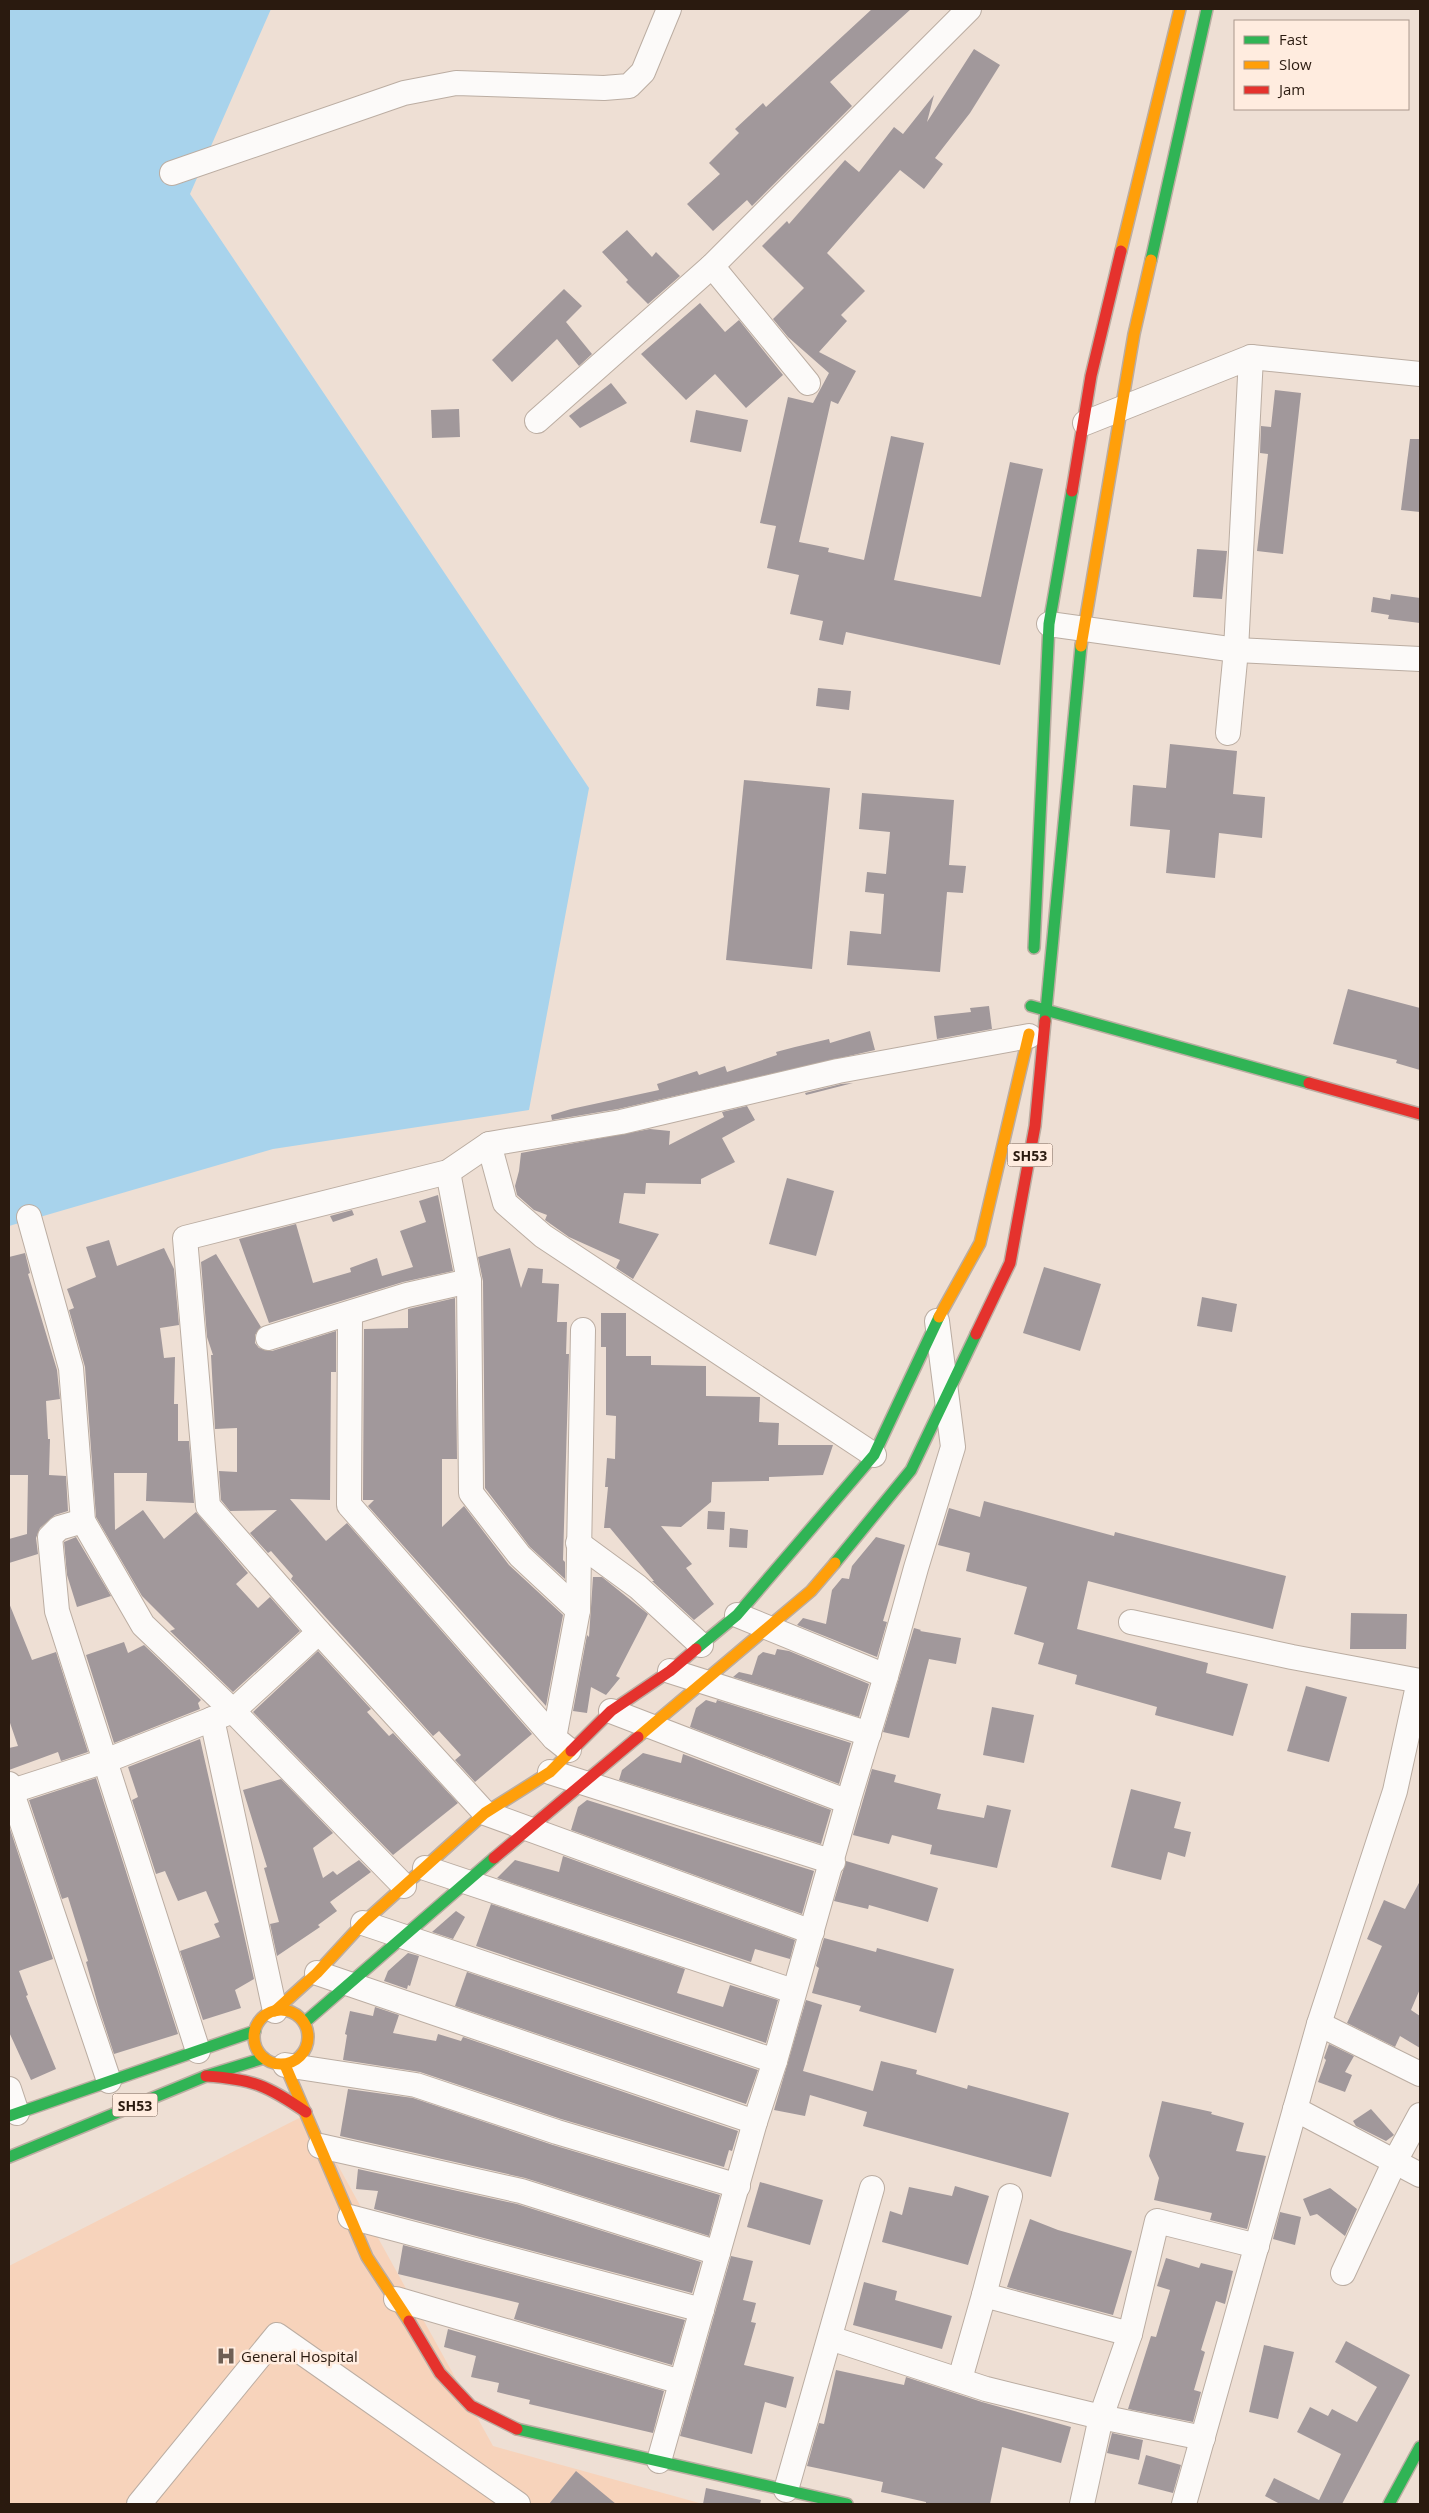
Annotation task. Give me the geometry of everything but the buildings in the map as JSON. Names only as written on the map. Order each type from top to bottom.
[{"type":"main road","points":[[1034,957],[1049,624],[1085,423],[1091,376],[1180,9]]},
{"type":"main road","name":"SH53","points":[[305,2022],[466,1881],[810,1591],[911,1470],[1010,1263],[1035,1126],[1077,673],[1134,334],[1207,9]]},
{"type":"main road","points":[[1030,1016],[1046,1010],[1420,1114]]},
{"type":"main road","name":"SH53","points":[[275,2011],[318,1973],[363,1923],[485,1813],[550,1772],[562,1744],[670,1671],[737,1614],[874,1456],[937,1321],[980,1243],[1030,1016]]},
{"type":"main road","points":[[274,2061],[301,2056],[307,2049],[309,2040],[305,2022],[290,2012],[275,2011],[264,2016],[255,2030],[256,2048],[274,2061],[306,2112],[368,2257],[396,2299],[440,2373],[471,2406],[511,2428],[847,2504]]},
{"type":"main road","name":"SH53","points":[[13,2114],[255,2030]]},
{"type":"main road","name":"SH53","points":[[9,2157],[206,2076],[274,2061]]},
{"type":"main road","points":[[206,2076],[239,2078],[274,2090],[306,2112]]},
{"type":"main road","points":[[1389,2504],[1420,2447]]},
{"type":"street","points":[[172,173],[404,93],[456,83],[604,88],[629,86],[642,72],[669,9]]},
{"type":"street","points":[[537,421],[712,266],[969,9]]},
{"type":"street","points":[[712,266],[808,384]]},
{"type":"street","points":[[1085,423],[1250,357],[1420,374]]},
{"type":"street","points":[[1228,733],[1236,650],[1250,357]]},
{"type":"street","points":[[1049,624],[1236,650],[1420,659]]},
{"type":"street","points":[[812,1932],[485,1813],[319,1632],[208,1506],[185,1238],[448,1172],[489,1144],[621,1122],[838,1071],[1030,1016]]},
{"type":"street","points":[[489,1144],[505,1203],[543,1236],[874,1456]]},
{"type":"street","points":[[448,1172],[469,1281],[471,1493],[520,1556],[578,1610]]},
{"type":"street","points":[[29,1217],[71,1368],[83,1521],[143,1625],[222,1715],[404,1886]]},
{"type":"street","points":[[268,1338],[407,1296],[469,1281]]},
{"type":"street","points":[[350,1314],[349,1506],[562,1744]]},
{"type":"street","points":[[659,2462],[755,2122],[775,2060],[793,1991],[812,1932],[916,1568],[953,1447],[937,1321]]},
{"type":"street","points":[[562,1744],[578,1610],[583,1330]]},
{"type":"street","points":[[83,1521],[59,1528],[50,1537],[57,1611],[198,2051]]},
{"type":"street","points":[[578,1543],[638,1587],[701,1645]]},
{"type":"street","points":[[737,1614],[886,1676]]},
{"type":"street","points":[[1131,1622],[1292,1657],[1419,1681],[1395,1791],[1319,2024],[1184,2504]]},
{"type":"street","points":[[109,2081],[10,1789],[105,1761],[222,1715],[319,1632]]},
{"type":"street","points":[[670,1671],[869,1734]]},
{"type":"street","points":[[611,1710],[848,1802]]},
{"type":"street","points":[[222,1715],[275,2011]]},
{"type":"street","points":[[550,1772],[832,1862]]},
{"type":"street","points":[[425,1868],[793,1991]]},
{"type":"street","points":[[363,1923],[775,2060]]},
{"type":"street","points":[[318,1973],[755,2122]]},
{"type":"street","points":[[1319,2024],[1420,2074]]},
{"type":"street","points":[[274,2061],[416,2085],[576,2138],[738,2186]]},
{"type":"street","points":[[9,2089],[13,2114]]},
{"type":"street","points":[[1295,2109],[1420,2175]]},
{"type":"street","points":[[1343,2273],[1394,2162],[1420,2115]]},
{"type":"street","points":[[320,2146],[520,2191],[718,2253]]},
{"type":"street","points":[[786,2490],[872,2188]]},
{"type":"street","points":[[960,2379],[1010,2196]]},
{"type":"street","points":[[350,2217],[702,2310]]},
{"type":"street","points":[[1082,2504],[1101,2417],[1130,2334],[1157,2221],[1256,2246]]},
{"type":"street","points":[[984,2295],[1130,2334]]},
{"type":"street","points":[[396,2299],[681,2382]]},
{"type":"street","points":[[139,2504],[277,2335],[518,2504]]},
{"type":"street","points":[[830,2338],[986,2389],[1101,2417],[1203,2438]]},
{"type":"shaded area","name":"General Hospital","points":[[309,2113],[493,2446],[703,2504],[9,2504],[9,2266]]},
{"type":"water","points":[[9,9],[271,9],[190,194],[589,788],[529,1110],[273,1149],[9,1226]]},
{"type":"traffic: fast","points":[[1151,260],[1207,9]]},
{"type":"traffic: fast","points":[[1034,948],[1049,624],[1072,491]]},
{"type":"traffic: fast","points":[[1045,1021],[1081,646]]},
{"type":"traffic: fast","points":[[1031,1006],[1309,1083]]},
{"type":"traffic: fast","points":[[696,1649],[737,1615],[874,1455],[939,1317]]},
{"type":"traffic: fast","points":[[835,1563],[911,1470],[976,1334]]},
{"type":"traffic: fast","points":[[305,2022],[494,1858]]},
{"type":"traffic: fast","points":[[9,2116],[255,2031]]},
{"type":"traffic: fast","points":[[9,2157],[206,2076],[264,2058]]},
{"type":"traffic: fast","points":[[517,2429],[847,2504]]},
{"type":"traffic: fast","points":[[1389,2504],[1420,2447]]},
{"type":"traffic: slow","points":[[1121,251],[1180,9]]},
{"type":"traffic: slow","points":[[1081,646],[1134,334],[1151,260]]},
{"type":"traffic: slow","points":[[939,1317],[980,1243],[1029,1034]]},
{"type":"traffic: slow","points":[[638,1737],[811,1591],[835,1563]]},
{"type":"traffic: slow","points":[[275,2011],[317,1973],[363,1923],[485,1813],[550,1772],[571,1751]]},
{"type":"traffic: slow","points":[[276,2010],[286,2010],[296,2014],[304,2022],[308,2037],[304,2052],[296,2060],[286,2064],[276,2064],[266,2060],[258,2052],[254,2042],[254,2032],[258,2022],[266,2014],[276,2010]]},
{"type":"traffic: slow","points":[[285,2065],[367,2257],[409,2321]]},
{"type":"traffic: jam","points":[[1072,491],[1091,376],[1121,251]]},
{"type":"traffic: jam","points":[[976,1334],[1010,1263],[1035,1126],[1045,1021]]},
{"type":"traffic: jam","points":[[1309,1083],[1420,1114]]},
{"type":"traffic: jam","points":[[571,1751],[611,1711],[670,1671],[696,1649]]},
{"type":"traffic: jam","points":[[494,1858],[638,1737]]},
{"type":"traffic: jam","points":[[206,2076],[236,2079],[259,2085],[306,2112]]},
{"type":"traffic: jam","points":[[409,2321],[440,2373],[471,2406],[517,2429]]},
{"type":"place","name":"General Hospital","points":[[226,2356]]}]
